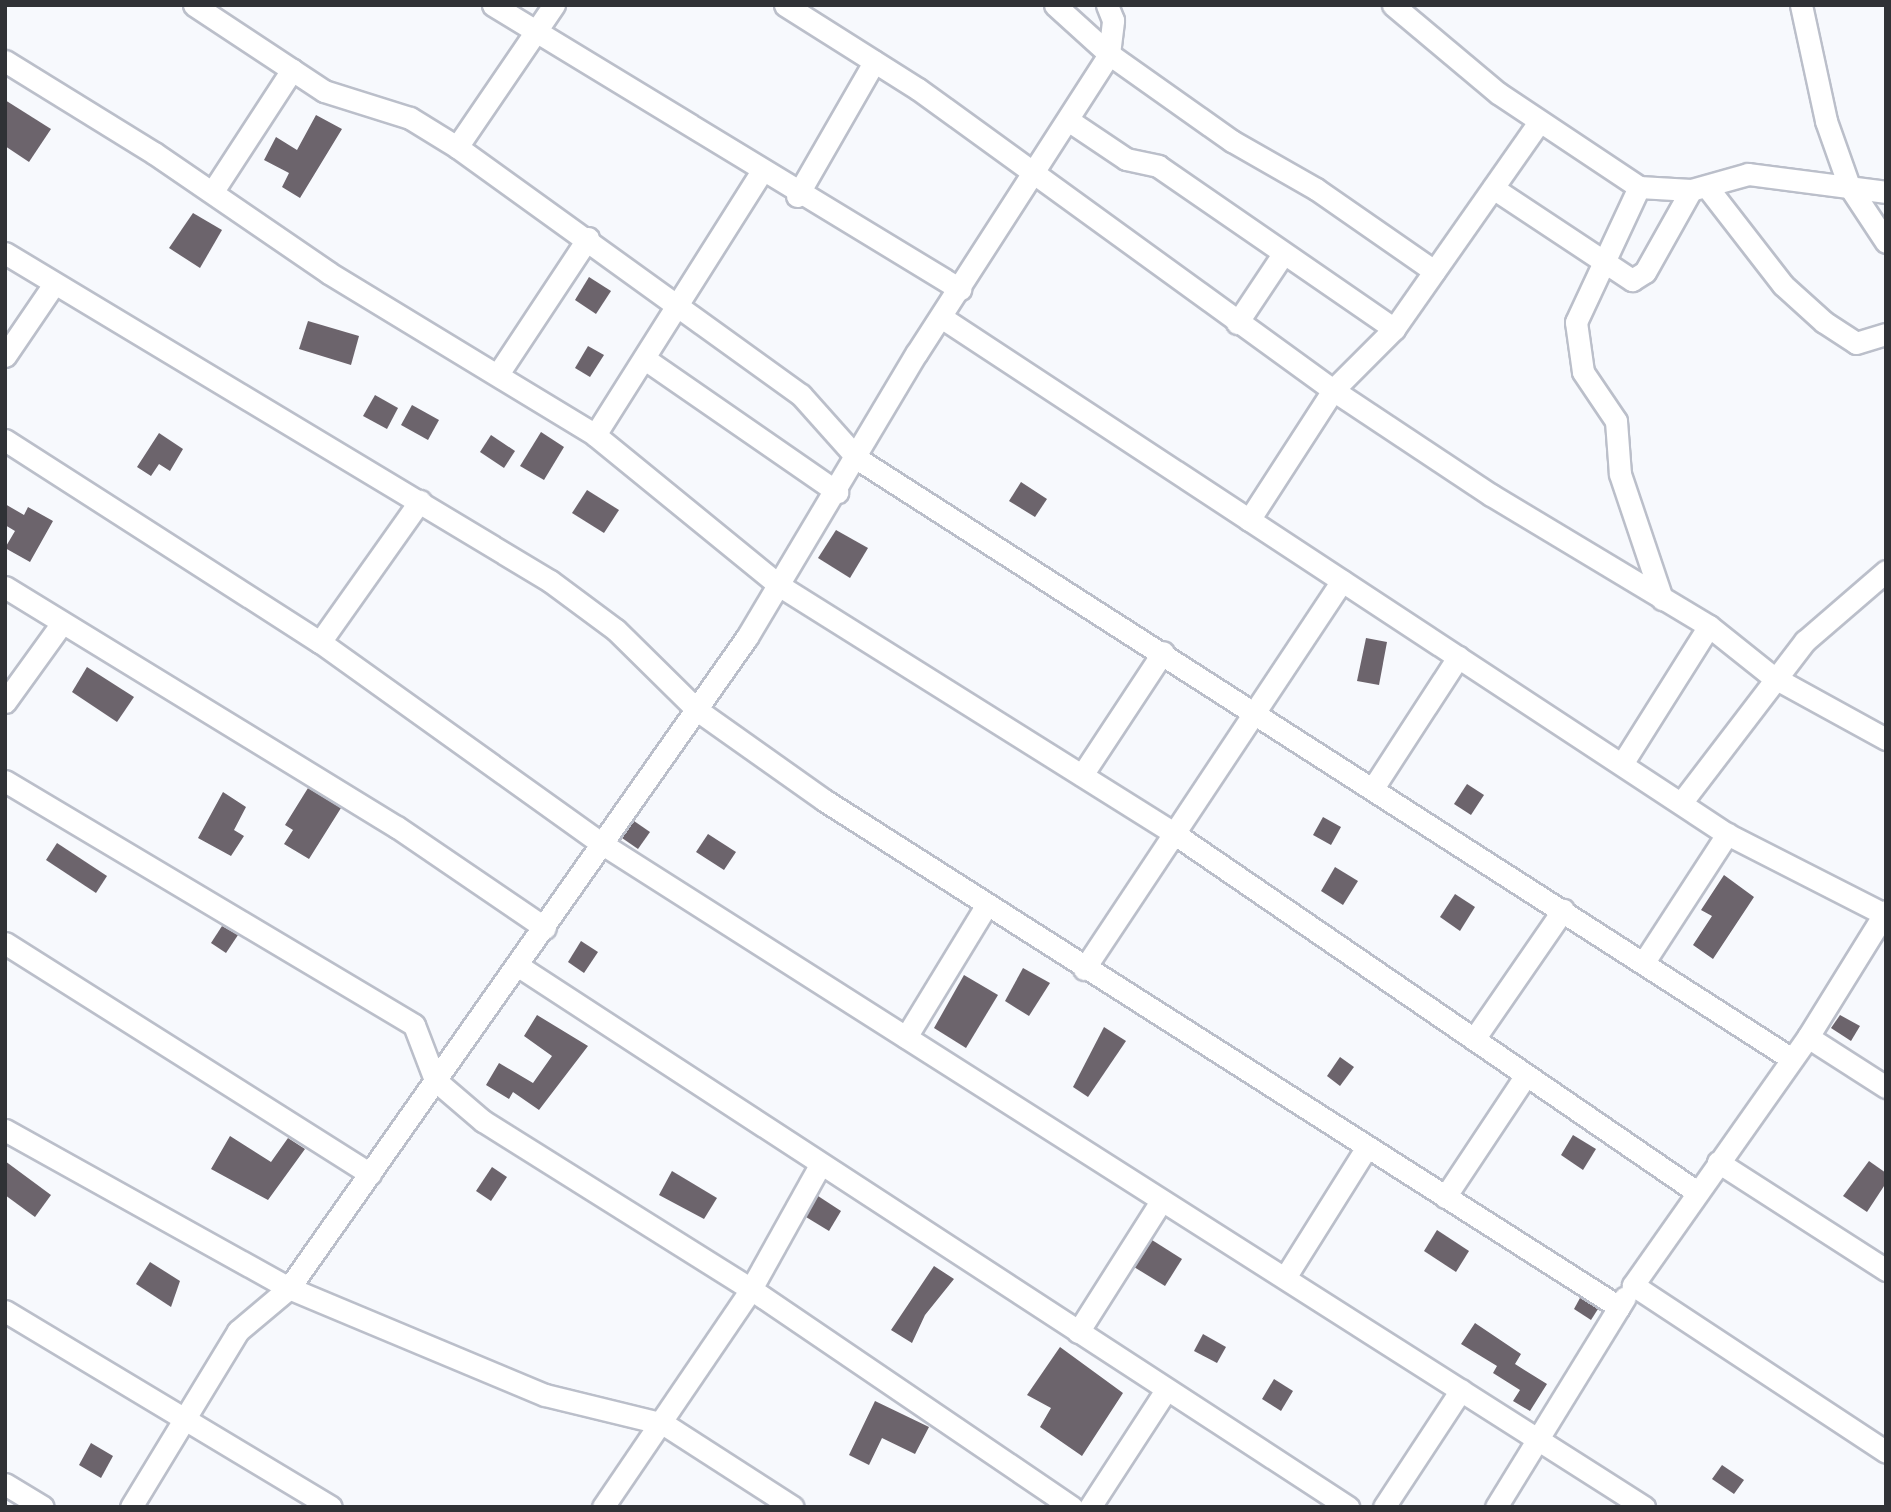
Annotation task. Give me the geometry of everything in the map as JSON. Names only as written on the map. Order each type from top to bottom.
[{"type":"street","points":[[194,5],[339,98],[410,118],[457,147],[588,238],[801,395],[858,459],[1375,785],[1793,1059]]},
{"type":"street","points":[[493,5],[797,196],[960,289]]},
{"type":"street","points":[[457,147],[554,5]]},
{"type":"street","points":[[785,5],[874,62],[1333,390],[1709,626],[1773,677],[1886,739]]},
{"type":"street","points":[[1055,5],[1109,54],[1434,271]]},
{"type":"street","points":[[131,1507],[238,1331],[289,1288],[435,1080],[520,967],[780,586],[858,459],[940,317],[1109,54],[1113,20],[1107,5]]},
{"type":"street","points":[[1393,5],[1539,122],[1639,187],[1699,189],[1748,174],[1886,192]]},
{"type":"street","points":[[1801,5],[1826,121],[1849,186],[1886,242]]},
{"type":"street","points":[[5,61],[213,191],[330,273],[595,435],[780,586],[1172,832],[1697,1192]]},
{"type":"street","points":[[797,196],[874,62]]},
{"type":"street","points":[[213,191],[292,70]]},
{"type":"street","points":[[1068,120],[1126,159],[1158,166],[1394,329]]},
{"type":"street","points":[[1249,520],[1333,390],[1394,329],[1539,122]]},
{"type":"street","points":[[595,435],[761,172]]},
{"type":"street","points":[[1639,187],[1577,315],[1579,360],[1616,421],[1620,474],[1662,598]]},
{"type":"street","points":[[1493,188],[1601,264],[1638,280],[1699,189]]},
{"type":"street","points":[[1699,189],[1783,285],[1824,322],[1856,343],[1886,334]]},
{"type":"street","points":[[498,374],[588,238]]},
{"type":"street","points":[[5,253],[419,501],[616,630],[697,710],[986,906],[1619,1307]]},
{"type":"street","points":[[1237,323],[1283,254]]},
{"type":"street","points":[[5,356],[54,284]]},
{"type":"street","points":[[940,317],[1727,834],[1885,913],[1808,1037],[1633,1285],[1540,1441],[1496,1507]]},
{"type":"street","points":[[645,359],[837,492]]},
{"type":"street","points":[[5,440],[320,642],[604,845],[1161,1201],[1286,1276],[1644,1507]]},
{"type":"street","points":[[320,642],[419,501]]},
{"type":"street","points":[[1681,803],[1773,677],[1843,602],[1886,571]]},
{"type":"street","points":[[1084,969],[1172,832],[1342,581]]},
{"type":"street","points":[[5,587],[397,828],[545,928]]},
{"type":"street","points":[[5,702],[61,623]]},
{"type":"street","points":[[1622,764],[1709,626]]},
{"type":"street","points":[[1082,775],[1163,652]]},
{"type":"street","points":[[1375,785],[1458,657]]},
{"type":"street","points":[[5,781],[414,1025],[435,1080],[539,1160],[751,1290],[1072,1507]]},
{"type":"street","points":[[1644,962],[1727,834]]},
{"type":"street","points":[[906,1037],[986,906]]},
{"type":"street","points":[[1474,1039],[1563,910]]},
{"type":"street","points":[[5,943],[370,1174]]},
{"type":"street","points":[[520,967],[820,1166],[1078,1332],[1164,1393],[1348,1507]]},
{"type":"street","points":[[1808,1037],[1885,1086]]},
{"type":"street","points":[[1445,1197],[1526,1075]]},
{"type":"street","points":[[5,1130],[289,1288],[545,1395],[664,1424],[793,1507]]},
{"type":"street","points":[[1286,1276],[1367,1147]]},
{"type":"street","points":[[1718,1162],[1886,1270]]},
{"type":"street","points":[[603,1507],[664,1424],[751,1290],[820,1166]]},
{"type":"street","points":[[1078,1332],[1161,1201]]},
{"type":"street","points":[[1633,1285],[1886,1452]]},
{"type":"street","points":[[5,1311],[182,1421],[331,1507]]},
{"type":"street","points":[[1384,1507],[1461,1390]]},
{"type":"street","points":[[1090,1507],[1164,1393]]},
{"type":"street","points":[[5,1484],[43,1507]]},
{"type":"building","points":[[5,100],[51,129],[29,162],[5,146]]},
{"type":"building","points":[[316,115],[342,129],[300,198],[282,187],[289,173],[264,160],[276,137],[297,150]]},
{"type":"building","points":[[193,213],[222,230],[200,268],[169,248]]},
{"type":"building","points":[[589,277],[611,291],[596,314],[575,300]]},
{"type":"building","points":[[308,321],[359,336],[351,365],[299,349]]},
{"type":"building","points":[[588,346],[604,355],[590,377],[575,368]]},
{"type":"building","points":[[375,395],[398,408],[387,429],[363,416]]},
{"type":"building","points":[[412,405],[439,420],[428,440],[401,425]]},
{"type":"building","points":[[541,432],[564,447],[544,480],[520,466]]},
{"type":"building","points":[[159,433],[183,449],[170,471],[159,464],[151,476],[137,467]]},
{"type":"building","points":[[491,435],[515,451],[504,468],[480,452]]},
{"type":"building","points":[[1021,482],[1047,499],[1035,517],[1009,501]]},
{"type":"building","points":[[587,490],[619,510],[604,533],[572,513]]},
{"type":"building","points":[[5,504],[24,515],[28,507],[53,521],[30,562],[5,548],[15,531],[5,525]]},
{"type":"building","points":[[836,530],[868,548],[850,578],[818,558]]},
{"type":"building","points":[[1366,638],[1387,642],[1379,685],[1357,681]]},
{"type":"building","points":[[87,667],[134,697],[117,722],[72,692]]},
{"type":"building","points":[[1467,784],[1484,795],[1471,815],[1454,804]]},
{"type":"building","points":[[308,788],[341,808],[309,859],[284,844],[293,830],[285,825]]},
{"type":"building","points":[[223,792],[246,807],[234,830],[244,836],[231,856],[198,838]]},
{"type":"building","points":[[1323,817],[1341,827],[1331,845],[1313,835]]},
{"type":"building","points":[[634,821],[650,832],[638,849],[622,838]]},
{"type":"building","points":[[708,834],[736,852],[724,870],[696,852]]},
{"type":"building","points":[[57,843],[107,876],[96,893],[46,860]]},
{"type":"building","points":[[1335,867],[1358,881],[1343,905],[1321,891]]},
{"type":"building","points":[[1724,875],[1754,897],[1713,959],[1693,945],[1712,916],[1701,910]]},
{"type":"building","points":[[1455,894],[1475,907],[1460,931],[1440,917]]},
{"type":"building","points":[[222,926],[238,935],[226,953],[211,943]]},
{"type":"building","points":[[581,941],[598,952],[584,973],[568,962]]},
{"type":"building","points":[[1023,968],[1050,983],[1029,1016],[1005,1001]]},
{"type":"building","points":[[964,975],[998,995],[966,1048],[934,1028]]},
{"type":"building","points":[[537,1015],[588,1046],[539,1110],[513,1092],[509,1099],[486,1085],[499,1063],[533,1083],[552,1056],[524,1036]]},
{"type":"building","points":[[1840,1015],[1860,1026],[1851,1041],[1831,1028]]},
{"type":"building","points":[[1104,1027],[1126,1041],[1088,1097],[1073,1087]]},
{"type":"building","points":[[1340,1057],[1354,1067],[1340,1086],[1327,1076]]},
{"type":"building","points":[[1573,1135],[1596,1149],[1583,1170],[1561,1155]]},
{"type":"building","points":[[230,1136],[271,1162],[288,1138],[305,1149],[268,1200],[211,1169]]},
{"type":"building","points":[[5,1161],[51,1195],[35,1217],[5,1195]]},
{"type":"building","points":[[1869,1161],[1886,1173],[1886,1183],[1867,1212],[1843,1196]]},
{"type":"building","points":[[492,1167],[507,1177],[491,1201],[476,1191]]},
{"type":"building","points":[[672,1171],[717,1198],[704,1219],[659,1195]]},
{"type":"building","points":[[818,1196],[841,1211],[829,1231],[806,1217]]},
{"type":"building","points":[[1437,1230],[1469,1251],[1456,1272],[1424,1251]]},
{"type":"building","points":[[1152,1240],[1182,1259],[1165,1286],[1134,1267]]},
{"type":"building","points":[[150,1262],[180,1281],[171,1307],[136,1284]]},
{"type":"building","points":[[934,1266],[954,1279],[925,1315],[912,1343],[891,1330]]},
{"type":"building","points":[[1580,1298],[1598,1309],[1591,1320],[1574,1309]]},
{"type":"building","points":[[1475,1323],[1521,1354],[1515,1364],[1547,1384],[1530,1411],[1513,1401],[1520,1390],[1493,1373],[1497,1366],[1461,1344]]},
{"type":"building","points":[[1203,1334],[1226,1347],[1217,1363],[1194,1351]]},
{"type":"building","points":[[1060,1347],[1123,1393],[1082,1456],[1040,1427],[1051,1408],[1027,1395]]},
{"type":"building","points":[[1274,1379],[1293,1391],[1281,1411],[1262,1399]]},
{"type":"building","points":[[875,1401],[929,1427],[915,1454],[882,1438],[869,1465],[849,1455]]},
{"type":"building","points":[[91,1443],[113,1456],[101,1478],[79,1465]]},
{"type":"building","points":[[1722,1465],[1744,1480],[1734,1494],[1712,1479]]}]
